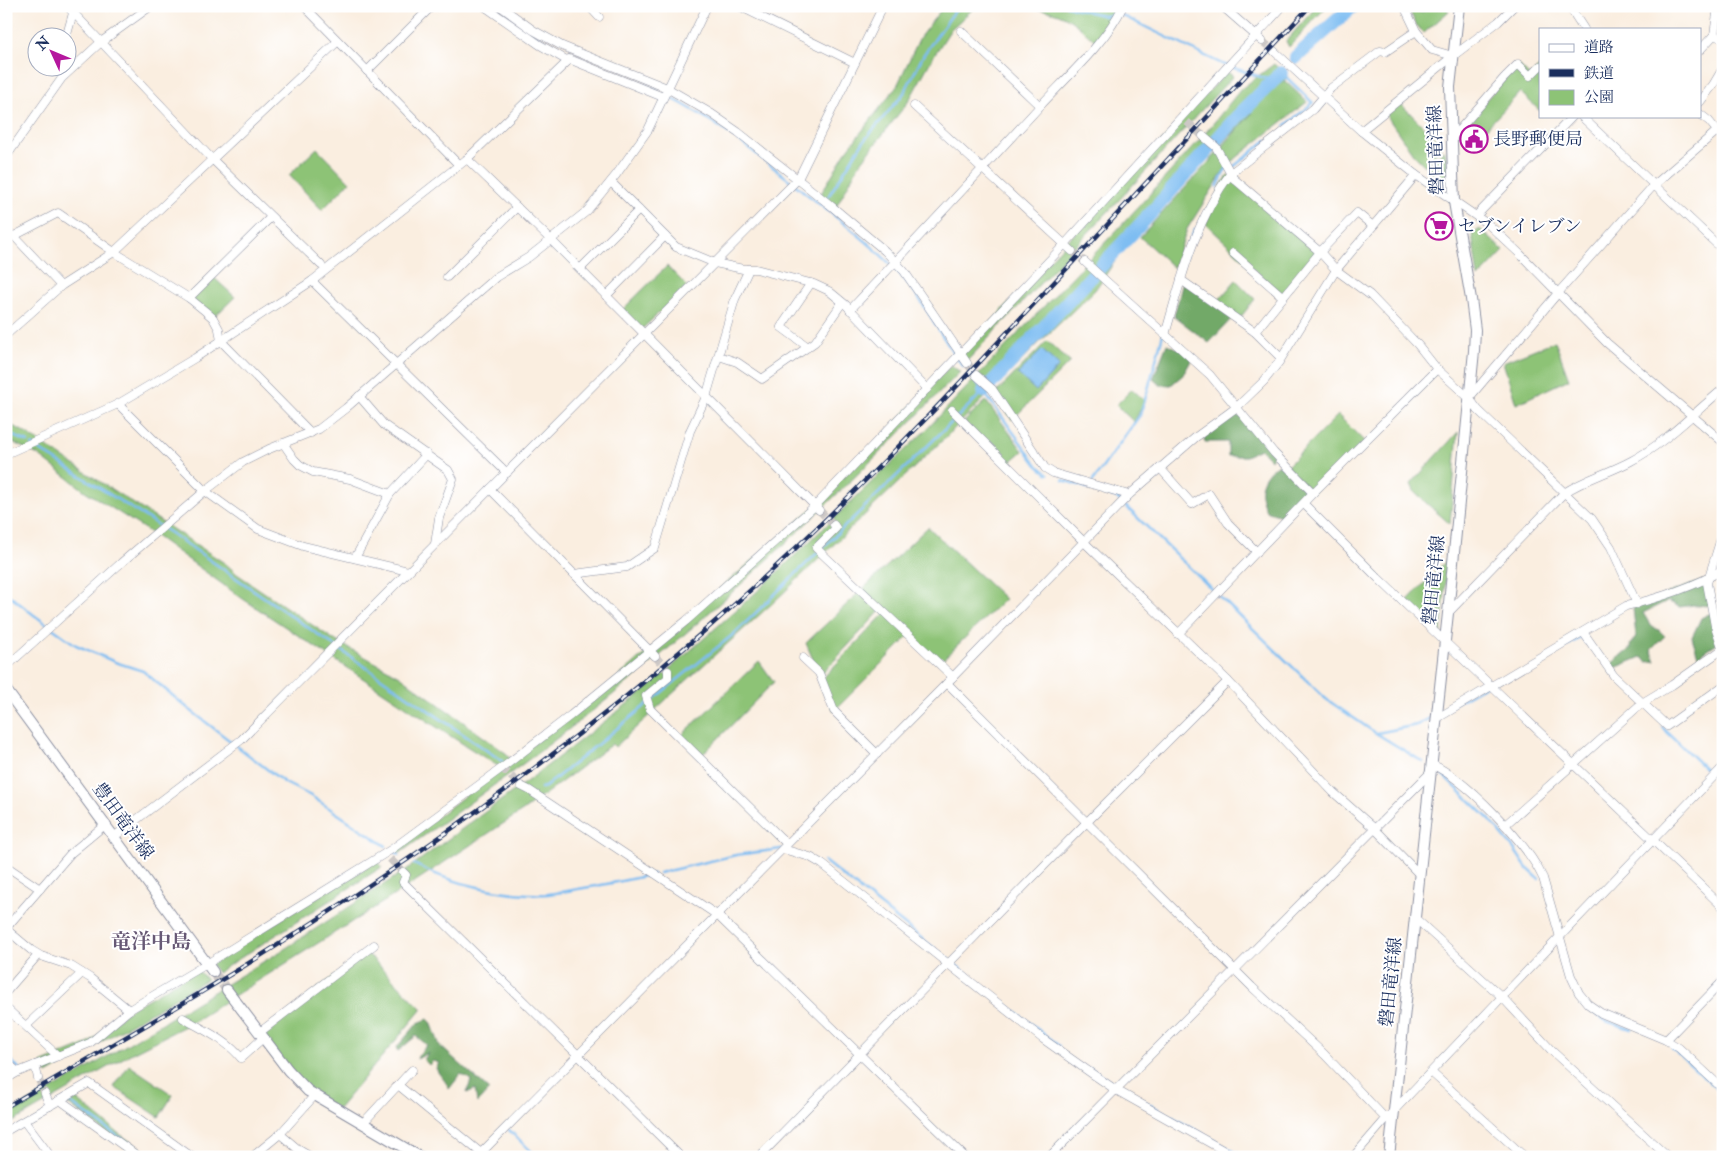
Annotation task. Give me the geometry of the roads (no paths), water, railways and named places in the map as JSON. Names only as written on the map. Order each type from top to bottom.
[{"type":"main road","name":"磐田竜洋線","points":[[1389,1157],[1448,613],[1475,330],[1454,202],[1450,87],[1459,6]]},
{"type":"main road","name":"豊田竜洋線","points":[[6,690],[115,836],[210,968]]},
{"type":"main road","points":[[228,990],[288,1070],[315,1095],[420,1157]]},
{"type":"street","points":[[67,6],[74,9],[101,42],[212,159],[321,266]]},
{"type":"street","points":[[78,63],[101,42],[151,6]]},
{"type":"street","points":[[304,6],[459,165]]},
{"type":"street","points":[[367,71],[432,6]]},
{"type":"street","points":[[484,6],[540,45],[568,61]]},
{"type":"street","points":[[500,6],[533,30],[562,46],[667,88],[733,128],[868,237],[904,271],[967,363]]},
{"type":"street","points":[[589,6],[599,17]]},
{"type":"street","points":[[6,667],[205,491],[243,462],[319,429],[397,364],[496,277],[529,257],[587,211],[611,182],[648,130],[707,6]]},
{"type":"street","points":[[739,6],[855,63]]},
{"type":"street","points":[[115,836],[241,740],[798,179],[883,6]]},
{"type":"street","points":[[850,310],[1100,41],[1119,16],[1123,6]]},
{"type":"street","points":[[1222,6],[1259,38]]},
{"type":"street","points":[[6,1079],[18,1072],[90,1043],[129,1010],[210,968],[387,857],[602,691],[650,649],[686,621],[817,508],[927,389],[1185,120],[1259,38],[1283,6]]},
{"type":"street","points":[[1404,6],[1416,30],[1432,50],[1453,56]]},
{"type":"street","points":[[1361,131],[1498,22],[1514,6]]},
{"type":"street","points":[[1569,6],[1583,28]]},
{"type":"street","points":[[1702,48],[1714,36],[1718,6]]},
{"type":"street","points":[[69,28],[74,9]]},
{"type":"street","points":[[1165,335],[1194,239],[1222,184],[1231,173],[1313,109],[1331,88],[1380,51],[1385,52],[1416,30]]},
{"type":"street","points":[[961,31],[1040,106]]},
{"type":"street","points":[[1714,36],[1723,39]]},
{"type":"street","points":[[6,335],[61,286],[114,252],[338,41]]},
{"type":"street","points":[[1274,51],[1361,131],[1416,175],[1489,226],[1520,254],[1607,343],[1723,442]]},
{"type":"street","points":[[6,454],[118,404],[221,341],[312,281],[467,159],[570,59],[663,97]]},
{"type":"street","points":[[1452,138],[1518,64],[1530,76],[1538,71]]},
{"type":"street","points":[[1702,99],[1723,68]]},
{"type":"street","points":[[6,157],[62,78]]},
{"type":"street","points":[[914,106],[1072,251]]},
{"type":"street","points":[[1469,398],[1558,293],[1653,186],[1720,135],[1702,116]]},
{"type":"street","points":[[1476,216],[1571,118]]},
{"type":"street","points":[[1583,118],[1723,250]]},
{"type":"street","points":[[1203,136],[1216,147],[1233,178],[1320,252],[1336,270],[1370,295],[1418,345],[1437,369],[1592,519],[1611,547],[1637,604]]},
{"type":"street","points":[[467,159],[551,240],[817,508]]},
{"type":"street","points":[[398,1086],[479,1155],[947,684],[1085,543],[1129,495],[1196,437],[1237,407],[1264,381],[1281,358],[1336,270],[1416,175]]},
{"type":"street","points":[[611,182],[676,248],[715,263],[749,269],[756,268],[811,283],[829,291],[927,389]]},
{"type":"street","points":[[447,277],[517,207]]},
{"type":"street","points":[[580,269],[639,210]]},
{"type":"street","points":[[61,286],[10,235],[58,213],[114,252],[189,298],[213,318],[221,341],[310,432]]},
{"type":"street","points":[[1255,332],[1320,252],[1357,213],[1373,226]]},
{"type":"street","points":[[189,298],[271,217]]},
{"type":"street","points":[[606,296],[665,236]]},
{"type":"street","points":[[1233,253],[1283,297]]},
{"type":"street","points":[[1085,262],[1210,375],[1274,453],[1313,493]]},
{"type":"street","points":[[574,574],[627,567],[656,548],[690,431],[706,397],[735,299],[749,269]]},
{"type":"street","points":[[1181,280],[1255,332],[1281,358]]},
{"type":"street","points":[[312,281],[507,473]]},
{"type":"street","points":[[808,347],[781,327],[811,283]]},
{"type":"street","points":[[718,356],[736,362],[762,379],[815,342],[842,303]]},
{"type":"street","points":[[1178,634],[1313,493],[1437,369]]},
{"type":"street","points":[[976,375],[992,389],[1046,468],[1053,473],[1129,495]]},
{"type":"street","points":[[1448,613],[1564,493],[1577,485],[1631,461],[1656,445],[1723,389]]},
{"type":"street","points":[[359,396],[384,425],[448,470],[454,479],[439,518],[435,544]]},
{"type":"street","points":[[118,404],[205,491],[258,529],[303,546],[408,571]]},
{"type":"street","points":[[952,410],[1085,543],[1228,681],[1333,792],[1375,829],[1420,875]]},
{"type":"street","points":[[283,443],[300,465],[314,472],[350,479],[390,494]]},
{"type":"street","points":[[355,558],[390,494],[427,454]]},
{"type":"street","points":[[1160,468],[1192,504],[1209,494],[1228,523],[1257,552]]},
{"type":"street","points":[[490,489],[655,656]]},
{"type":"street","points":[[1304,504],[1378,578],[1723,907]]},
{"type":"street","points":[[834,525],[836,528],[816,548],[953,677]]},
{"type":"street","points":[[1505,825],[1642,703],[1723,650],[1715,626],[1707,583],[1723,532]]},
{"type":"street","points":[[1436,719],[1626,606],[1637,604],[1709,579],[1723,568]]},
{"type":"street","points":[[1582,632],[1614,676],[1667,726],[1723,686]]},
{"type":"street","points":[[804,658],[819,673],[834,711],[876,754]]},
{"type":"street","points":[[668,671],[668,678],[646,696],[650,708],[785,846],[822,864],[1043,1039],[1116,1090],[1235,1157]]},
{"type":"street","points":[[758,1157],[1228,681]]},
{"type":"street","points":[[947,684],[1235,969],[1324,1054],[1386,1119]]},
{"type":"street","points":[[1354,1157],[1393,1111],[1723,767]]},
{"type":"street","points":[[1049,1157],[1375,829],[1431,768],[1441,768],[1470,791],[1505,825],[1538,867],[1543,878],[1571,976],[1579,993],[1588,1004],[1601,1013],[1666,1040],[1679,1048],[1723,1089]]},
{"type":"street","points":[[521,786],[717,915],[964,1157]]},
{"type":"street","points":[[106,824],[70,853],[6,928],[38,955],[71,966],[129,1010]]},
{"type":"street","points":[[6,866],[40,889]]},
{"type":"street","points":[[403,872],[406,875],[403,882],[681,1157]]},
{"type":"street","points":[[1415,918],[1502,997],[1552,1051],[1668,1157]]},
{"type":"street","points":[[183,1018],[226,1044],[241,1058],[262,1035],[374,945]]},
{"type":"street","points":[[6,992],[38,955]]},
{"type":"street","points":[[26,1026],[82,973]]},
{"type":"street","points":[[1666,1040],[1723,981]]},
{"type":"street","points":[[6,1008],[58,1056]]},
{"type":"street","points":[[6,1062],[18,1072]]},
{"type":"street","points":[[35,1065],[38,1078]]},
{"type":"street","points":[[363,1123],[412,1070]]},
{"type":"street","points":[[1430,1072],[1525,1157]]},
{"type":"street","points":[[6,1132],[89,1083],[192,1157]]},
{"type":"street","points":[[45,1094],[50,1106]]},
{"type":"street","points":[[252,1157],[280,1134],[315,1095]]},
{"type":"street","points":[[60,1100],[139,1157]]},
{"type":"street","points":[[24,1121],[52,1157]]},
{"type":"street","points":[[280,1134],[312,1157]]},
{"type":"water","points":[[1042,350],[1059,366],[1036,391],[1018,374]]},
{"type":"waterway","points":[[826,200],[863,142],[904,93],[924,54],[960,6]]},
{"type":"waterway","points":[[1067,6],[1105,16],[1116,14]]},
{"type":"waterway","points":[[1296,57],[1353,6]]},
{"type":"waterway","points":[[500,13],[562,51],[658,91]]},
{"type":"waterway","points":[[1121,15],[1222,64],[1273,81],[1284,75],[1313,103],[1285,126]]},
{"type":"waterway","points":[[984,391],[1152,212],[1237,117],[1281,73]]},
{"type":"waterway","points":[[667,96],[704,116],[738,140],[870,245],[914,291],[963,366]]},
{"type":"waterway","points":[[1217,187],[1226,169],[1233,167],[1267,140]]},
{"type":"waterway","points":[[1185,257],[1195,229]]},
{"type":"waterway","points":[[1088,488],[1140,415],[1163,334]]},
{"type":"waterway","points":[[973,377],[1037,465],[1048,474]]},
{"type":"waterway","points":[[541,788],[545,787],[735,633],[984,391]]},
{"type":"waterway","points":[[6,433],[28,442]]},
{"type":"waterway","points":[[32,445],[172,534],[502,761]]},
{"type":"waterway","points":[[1063,480],[1116,497],[1326,699],[1374,732],[1423,762]]},
{"type":"waterway","points":[[6,593],[76,645],[115,662],[143,671],[190,710],[285,783],[311,796],[386,846]]},
{"type":"waterway","points":[[1563,648],[1582,637],[1586,643]]},
{"type":"waterway","points":[[1448,707],[1487,685]]},
{"type":"waterway","points":[[1377,733],[1417,725],[1430,718]]},
{"type":"waterway","points":[[1662,727],[1723,786]]},
{"type":"waterway","points":[[1442,774],[1489,819],[1526,867],[1539,879]]},
{"type":"waterway","points":[[659,873],[736,855],[781,849]]},
{"type":"waterway","points":[[394,851],[399,855]]},
{"type":"waterway","points":[[824,861],[949,960]]},
{"type":"waterway","points":[[414,864],[461,883],[497,891],[532,894],[559,893],[653,874]]},
{"type":"waterway","points":[[953,963],[1059,1046]]},
{"type":"waterway","points":[[1589,1009],[1606,1021],[1631,1029]]},
{"type":"waterway","points":[[1672,1048],[1723,1094]]},
{"type":"waterway","points":[[6,1057],[20,1069]]},
{"type":"waterway","points":[[1090,1068],[1124,1090],[1244,1157]]},
{"type":"waterway","points":[[65,1099],[147,1157]]},
{"type":"waterway","points":[[509,1130],[537,1157]]},
{"type":"tunnel","points":[[1262,41],[1274,51]]},
{"type":"tunnel","points":[[1187,122],[1203,136]]},
{"type":"tunnel","points":[[1072,251],[1085,262]]},
{"type":"tunnel","points":[[967,363],[976,375]]},
{"type":"tunnel","points":[[819,510],[834,525]]},
{"type":"tunnel","points":[[655,656],[668,671]]},
{"type":"tunnel","points":[[502,768],[521,786]]},
{"type":"tunnel","points":[[390,859],[403,872]]},
{"type":"tunnel","points":[[213,972],[227,990]]},
{"type":"tunnel","points":[[38,1078],[45,1094]]},
{"type":"railway","points":[[6,1107],[238,970],[374,882],[504,791],[588,727],[670,660],[798,546],[924,421],[1310,6]]},
{"type":"place","name":"長野郵便局","points":[[1474,139]]},
{"type":"place","name":"セブンイレブン","points":[[1439,226]]},
{"type":"district","name":"竜洋中島","points":[[151,941]]}]
